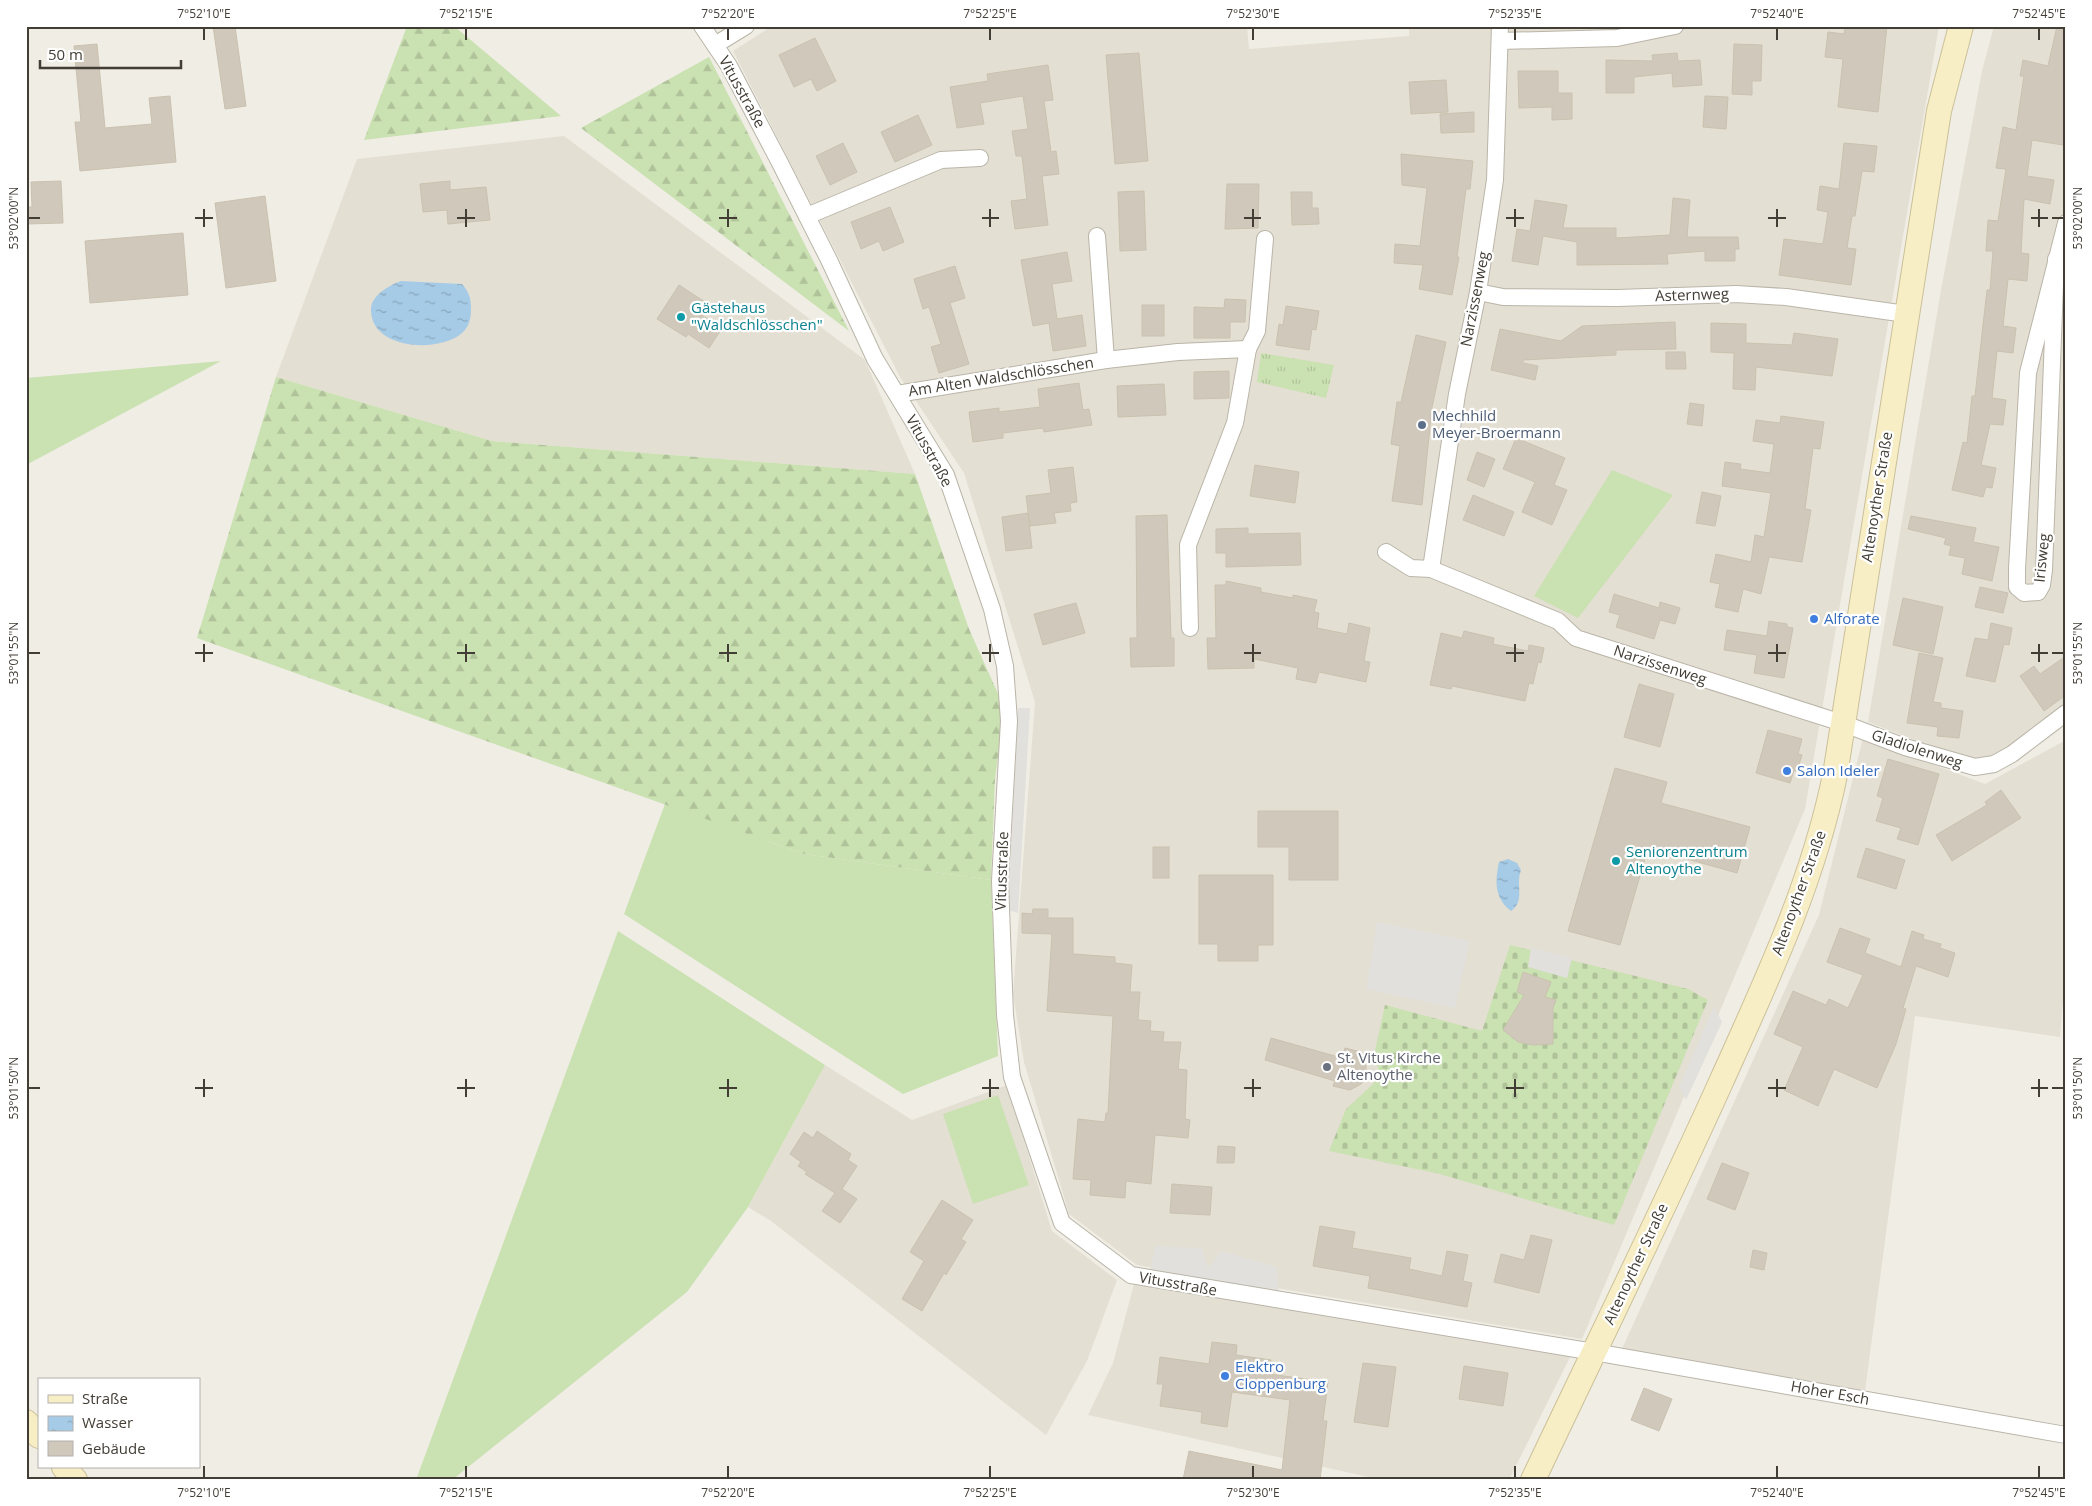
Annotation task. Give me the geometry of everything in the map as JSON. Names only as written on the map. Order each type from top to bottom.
[{"type":"main road","name":"Altenoyther Straße","points":[[1533,1480],[1707,1112],[1798,905],[1827,815],[1939,111],[1961,26]]},
{"type":"main road","points":[[26,1422],[38,1435]]},
{"type":"main road","points":[[65,1468],[75,1480]]},
{"type":"street","name":"Vitusstraße","points":[[702,26],[729,66],[808,216],[875,359],[946,475],[992,610],[1005,666],[1010,721],[1000,881],[1004,1015],[1012,1077],[1062,1223],[1131,1275],[1594,1352]]},
{"type":"street","points":[[715,45],[746,26]]},
{"type":"street","points":[[1500,34],[1617,38],[1675,26]]},
{"type":"street","name":"Narzissenweg","points":[[1431,569],[1457,394],[1478,292],[1495,180],[1500,34]]},
{"type":"street","points":[[808,216],[941,160],[980,158]]},
{"type":"street","name":"Irisweg","points":[[2056,259],[2044,570],[2042,585],[2038,592],[2024,593],[2017,587],[2017,569],[2028,373],[2056,259],[2066,223]]},
{"type":"street","name":"Am Alten Waldschlösschen","points":[[1098,236],[1106,360]]},
{"type":"street","points":[[1190,628],[1188,545],[1235,423],[1248,349],[1257,331],[1264,239]]},
{"type":"street","name":"Asternweg","points":[[1478,292],[1503,297],[1608,298],[1736,294],[1786,297],[1906,314]]},
{"type":"street","name":"Am Alten Waldschlösschen","points":[[897,394],[1106,360],[1178,352],[1248,349]]},
{"type":"street","name":"Narzissenweg","points":[[1386,552],[1411,568],[1431,569],[1558,621],[1576,638],[1842,723]]},
{"type":"street","name":"Gladiolenweg","points":[[1842,723],[1905,747],[1975,767],[1994,764],[2012,754],[2066,713]]},
{"type":"street","name":"Hoher Esch","points":[[1594,1352],[2066,1435]]},
{"type":"shaded area","points":[[772,26],[1247,26],[1249,49],[1409,36],[1409,26],[1939,26],[1805,809],[1582,1339],[1137,1265],[1069,1214],[1024,1062],[1013,994],[1035,702],[964,473],[900,377],[733,51]]},
{"type":"shaded area","points":[[1994,26],[2066,26],[2066,707],[1991,758],[1974,763],[1868,722],[1941,290],[1982,71]]},
{"type":"shaded area","points":[[564,136],[865,360],[915,474],[492,441],[276,377],[357,159]]},
{"type":"shaded area","points":[[1018,708],[1030,708],[1018,913],[1008,910]]},
{"type":"shaded area","points":[[1863,738],[1985,784],[2066,740],[2066,967],[2060,1037],[1915,1016],[1865,1391],[1621,1351],[1819,915]]},
{"type":"shaded area","points":[[1377,922],[1470,941],[1455,1008],[1366,989]]},
{"type":"shaded area","points":[[1531,948],[1572,958],[1567,978],[1528,967]]},
{"type":"shaded area","points":[[1714,1006],[1722,1022],[1686,1100],[1679,1087]]},
{"type":"shaded area","points":[[825,1065],[912,1120],[1007,1085],[1052,1231],[1117,1280],[1087,1361],[1046,1435],[771,1221],[748,1207]]},
{"type":"shaded area","points":[[1155,1246],[1202,1248],[1208,1269],[1221,1251],[1277,1267],[1279,1293],[1150,1270]]},
{"type":"shaded area","points":[[1134,1284],[1571,1355],[1509,1480],[1382,1480],[1088,1415],[1113,1363]]},
{"type":"green space","points":[[407,26],[454,26],[561,116],[364,140]]},
{"type":"green space","points":[[709,57],[849,331],[581,128]]},
{"type":"green space","points":[[1261,353],[1334,365],[1326,398],[1257,382]]},
{"type":"green space","points":[[221,361],[26,465],[26,378]]},
{"type":"green space","points":[[276,377],[492,441],[915,474],[969,629],[1004,707],[995,779],[991,880],[804,854],[197,638]]},
{"type":"green space","points":[[1612,470],[1673,495],[1578,618],[1534,596]]},
{"type":"green space","points":[[665,804],[804,854],[991,880],[998,1056],[903,1094],[624,914]]},
{"type":"green space","points":[[618,931],[825,1065],[748,1207],[687,1292],[452,1480],[416,1480]]},
{"type":"green space","points":[[1510,945],[1688,989],[1708,1000],[1614,1225],[1436,1173],[1329,1151],[1346,1109],[1373,1084],[1379,1071],[1374,1055],[1385,1005],[1482,1031]]},
{"type":"green space","points":[[998,1095],[1029,1185],[973,1204],[943,1114]]},
{"type":"water","points":[[401,281],[462,284],[468,292],[471,304],[471,315],[465,330],[452,339],[424,345],[394,340],[383,334],[374,324],[371,306],[381,292]]},
{"type":"water","points":[[1508,859],[1517,863],[1521,870],[1518,902],[1511,911],[1501,901],[1497,889],[1499,862]]},
{"type":"building","points":[[213,26],[235,26],[246,106],[225,109]]},
{"type":"building","points":[[1845,26],[1887,26],[1878,112],[1838,107],[1843,59],[1825,57],[1828,32],[1844,34]]},
{"type":"building","points":[[2057,26],[2066,26],[2066,105],[2063,126],[2066,126],[2063,145],[2032,140],[2027,176],[2054,180],[2050,204],[2024,199],[2021,253],[2029,254],[2027,281],[2008,279],[2003,326],[2016,328],[2013,353],[1997,351],[1992,398],[2006,400],[2003,425],[1990,424],[1981,465],[1996,468],[1992,488],[1986,487],[1983,497],[1952,490],[1963,442],[1967,443],[1972,396],[1975,396],[1987,290],[1990,290],[1993,251],[1986,251],[1988,220],[1998,221],[2006,169],[1996,168],[2003,127],[2016,130],[2024,76],[2020,76],[2023,60],[2048,66]]},
{"type":"building","points":[[815,38],[836,81],[817,91],[811,79],[794,87],[779,55]]},
{"type":"building","points":[[97,44],[105,128],[152,124],[149,98],[170,96],[176,162],[80,171],[75,122],[81,122],[74,46]]},
{"type":"building","points":[[1734,44],[1762,45],[1761,81],[1752,81],[1752,95],[1732,94]]},
{"type":"building","points":[[1139,53],[1148,161],[1115,164],[1106,55]]},
{"type":"building","points":[[1677,53],[1678,61],[1700,60],[1702,85],[1673,87],[1672,73],[1634,77],[1634,93],[1606,93],[1606,60],[1653,61],[1652,55]]},
{"type":"building","points":[[1048,65],[1053,100],[1044,101],[1051,152],[1056,151],[1059,174],[1042,176],[1048,225],[1015,229],[1011,201],[1027,199],[1022,156],[1016,156],[1012,131],[1028,129],[1023,96],[980,103],[984,124],[957,128],[950,87],[988,81],[987,74]]},
{"type":"building","points":[[1518,71],[1558,71],[1558,93],[1572,93],[1572,119],[1552,120],[1552,107],[1519,108]]},
{"type":"building","points":[[1446,80],[1448,112],[1411,114],[1409,82]]},
{"type":"building","points":[[1705,96],[1728,97],[1726,129],[1703,127]]},
{"type":"building","points":[[1474,112],[1474,132],[1441,133],[1440,114]]},
{"type":"building","points":[[918,115],[932,145],[895,162],[881,132]]},
{"type":"building","points":[[843,143],[857,172],[830,185],[816,156]]},
{"type":"building","points":[[1844,143],[1877,146],[1874,172],[1862,171],[1855,216],[1852,216],[1847,248],[1856,249],[1851,285],[1779,275],[1784,239],[1823,244],[1828,212],[1817,210],[1820,186],[1839,189]]},
{"type":"building","points":[[1401,154],[1473,161],[1470,189],[1466,189],[1457,257],[1459,257],[1452,295],[1419,289],[1423,265],[1394,263],[1395,244],[1420,246],[1427,188],[1402,185]]},
{"type":"building","points":[[61,181],[63,223],[26,224],[26,207],[32,207],[31,182]]},
{"type":"building","points":[[450,181],[450,190],[486,187],[490,220],[448,224],[447,210],[423,212],[420,184]]},
{"type":"building","points":[[1227,184],[1259,184],[1258,228],[1225,229]]},
{"type":"building","points":[[1144,191],[1146,250],[1120,251],[1118,192]]},
{"type":"building","points":[[1291,192],[1312,192],[1312,208],[1318,208],[1319,224],[1292,225]]},
{"type":"building","points":[[265,196],[276,281],[226,288],[215,203]]},
{"type":"building","points":[[1673,198],[1690,200],[1687,237],[1738,237],[1739,249],[1735,249],[1735,261],[1705,261],[1705,251],[1667,254],[1668,264],[1577,265],[1577,242],[1543,236],[1538,265],[1512,261],[1517,229],[1530,231],[1535,200],[1567,205],[1563,228],[1616,228],[1616,238],[1670,235]]},
{"type":"building","points":[[890,207],[904,242],[883,251],[879,241],[861,249],[851,222]]},
{"type":"building","points":[[183,233],[188,295],[90,303],[85,241]]},
{"type":"building","points":[[1067,252],[1072,281],[1052,284],[1057,319],[1082,315],[1086,346],[1053,351],[1049,323],[1033,326],[1021,260]]},
{"type":"building","points":[[955,266],[965,298],[950,303],[969,364],[939,373],[931,347],[941,344],[929,307],[923,309],[914,279]]},
{"type":"building","name":"Gästehaus \"Waldschlösschen\"","points":[[679,285],[708,304],[700,314],[722,328],[709,348],[688,334],[686,337],[657,319]]},
{"type":"building","points":[[1225,299],[1246,300],[1245,322],[1230,322],[1230,338],[1194,338],[1194,307],[1224,308]]},
{"type":"building","points":[[1142,305],[1164,305],[1164,336],[1142,336]]},
{"type":"building","points":[[1286,306],[1319,311],[1316,330],[1312,329],[1309,350],[1276,345],[1279,324],[1283,325]]},
{"type":"building","points":[[1675,322],[1676,349],[1616,350],[1616,355],[1523,360],[1523,363],[1538,366],[1535,380],[1491,370],[1500,329],[1561,341],[1582,326]]},
{"type":"building","points":[[1711,323],[1746,324],[1746,343],[1792,345],[1794,333],[1838,339],[1832,376],[1756,367],[1755,390],[1733,389],[1734,353],[1711,352]]},
{"type":"building","points":[[1416,335],[1446,342],[1432,407],[1422,505],[1392,501],[1400,446],[1391,444],[1397,402],[1401,402]]},
{"type":"building","points":[[1666,352],[1685,352],[1686,369],[1666,369]]},
{"type":"building","points":[[1229,371],[1229,398],[1194,399],[1194,372]]},
{"type":"building","points":[[1079,383],[1083,410],[1089,409],[1092,425],[1044,432],[1043,428],[1003,433],[1003,438],[973,442],[969,412],[999,408],[999,412],[1040,407],[1038,389]]},
{"type":"building","points":[[1164,384],[1166,415],[1118,417],[1117,386]]},
{"type":"building","points":[[1690,403],[1704,405],[1702,426],[1687,424]]},
{"type":"building","points":[[1781,416],[1824,422],[1820,449],[1813,448],[1805,509],[1811,510],[1802,562],[1769,557],[1761,594],[1743,589],[1738,612],[1715,607],[1720,584],[1710,582],[1716,554],[1751,562],[1755,535],[1764,537],[1771,493],[1722,486],[1725,462],[1741,464],[1740,469],[1770,473],[1774,444],[1753,441],[1756,420],[1780,423]]},
{"type":"building","points":[[1516,438],[1565,458],[1554,485],[1567,490],[1552,525],[1522,512],[1535,482],[1503,469]]},
{"type":"building","points":[[1477,452],[1495,459],[1484,487],[1467,480]]},
{"type":"building","points":[[1255,465],[1299,472],[1295,503],[1250,496]]},
{"type":"building","points":[[1073,467],[1077,502],[1070,503],[1071,511],[1054,513],[1056,523],[1030,526],[1026,496],[1051,493],[1048,470]]},
{"type":"building","points":[[1702,492],[1721,496],[1715,526],[1696,523]]},
{"type":"building","points":[[1473,495],[1514,512],[1504,536],[1463,520]]},
{"type":"building","points":[[1028,513],[1032,548],[1006,551],[1002,517]]},
{"type":"building","points":[[1167,515],[1171,638],[1174,638],[1174,666],[1131,667],[1130,638],[1137,638],[1136,516]]},
{"type":"building","points":[[1911,516],[1976,528],[1973,542],[1999,547],[1992,581],[1962,574],[1965,558],[1949,555],[1951,546],[1944,544],[1946,538],[1908,529]]},
{"type":"building","points":[[1248,528],[1248,534],[1300,533],[1301,565],[1226,567],[1226,553],[1216,553],[1216,529]]},
{"type":"building","points":[[1226,581],[1261,588],[1261,592],[1293,598],[1293,595],[1317,600],[1314,612],[1319,613],[1317,628],[1347,634],[1349,623],[1370,628],[1364,661],[1370,662],[1366,682],[1319,672],[1316,683],[1296,679],[1298,668],[1254,659],[1254,668],[1208,669],[1207,638],[1216,638],[1215,585],[1226,585]]},
{"type":"building","points":[[1980,587],[2008,593],[2003,613],[1975,607]]},
{"type":"building","points":[[1614,594],[1659,608],[1660,602],[1680,608],[1675,624],[1660,620],[1654,639],[1616,627],[1620,615],[1609,612]]},
{"type":"building","points":[[1903,598],[1943,607],[1933,654],[1893,645]]},
{"type":"building","points":[[1076,603],[1085,633],[1043,645],[1034,614]]},
{"type":"building","points":[[1769,621],[1787,624],[1787,627],[1793,628],[1784,678],[1754,673],[1757,655],[1724,650],[1727,630],[1767,636]]},
{"type":"building","points":[[1991,623],[2012,628],[2009,645],[2004,644],[1995,682],[1966,676],[1975,638],[1988,640]]},
{"type":"building","points":[[1464,631],[1494,638],[1493,644],[1528,651],[1529,645],[1544,648],[1541,663],[1538,662],[1533,684],[1529,683],[1525,701],[1452,686],[1451,689],[1430,685],[1441,633],[1462,638]]},
{"type":"building","points":[[1919,653],[1943,658],[1933,702],[1941,703],[1941,708],[1963,711],[1959,738],[1937,736],[1938,727],[1907,723]]},
{"type":"building","points":[[2066,656],[2066,695],[2044,711],[2020,676],[2034,666],[2040,674]]},
{"type":"building","points":[[1639,684],[1674,694],[1660,747],[1624,737]]},
{"type":"building","points":[[1768,730],[1802,739],[1798,754],[1802,755],[1797,771],[1794,770],[1790,783],[1756,773]]},
{"type":"building","points":[[1888,759],[1939,774],[1918,845],[1897,839],[1901,828],[1876,821],[1883,798],[1877,796]]},
{"type":"building","name":"Seniorenzentrum Altenoythe","points":[[1615,768],[1667,782],[1661,803],[1750,827],[1737,873],[1648,848],[1620,945],[1568,931]]},
{"type":"building","points":[[2001,790],[2021,818],[1952,861],[1936,835],[1987,805],[1985,802]]},
{"type":"building","points":[[1258,811],[1338,811],[1338,880],[1289,880],[1289,847],[1258,847]]},
{"type":"building","points":[[1153,847],[1169,847],[1169,878],[1153,878]]},
{"type":"building","points":[[1866,848],[1905,860],[1896,889],[1857,877]]},
{"type":"building","points":[[1199,875],[1273,875],[1273,945],[1258,945],[1258,961],[1218,961],[1218,944],[1199,944]]},
{"type":"building","points":[[1033,909],[1048,909],[1048,918],[1073,918],[1073,954],[1115,957],[1115,963],[1132,965],[1130,992],[1140,992],[1138,1020],[1151,1021],[1150,1031],[1164,1032],[1163,1042],[1181,1042],[1178,1069],[1187,1070],[1185,1119],[1190,1120],[1188,1138],[1155,1135],[1151,1184],[1126,1181],[1125,1198],[1090,1195],[1091,1180],[1073,1179],[1078,1119],[1105,1122],[1106,1113],[1108,1113],[1113,1016],[1047,1011],[1052,934],[1022,933],[1022,913],[1032,914]]},
{"type":"building","points":[[1840,928],[1870,939],[1865,953],[1901,967],[1912,931],[1924,935],[1923,939],[1941,944],[1940,948],[1955,953],[1948,977],[1916,966],[1903,1008],[1906,1009],[1896,1044],[1877,1088],[1834,1069],[1818,1106],[1784,1090],[1803,1047],[1774,1034],[1793,991],[1826,1005],[1829,999],[1848,1008],[1863,975],[1827,962]]},
{"type":"building","points":[[1523,972],[1551,982],[1545,997],[1556,1000],[1553,1008],[1553,1044],[1533,1045],[1518,1042],[1503,1030],[1524,995],[1517,992]]},
{"type":"building","name":"St. Vitus Kirche Altenoythe","points":[[1271,1038],[1342,1058],[1345,1048],[1361,1052],[1367,1074],[1361,1084],[1350,1090],[1333,1086],[1335,1081],[1265,1060]]},
{"type":"building","points":[[817,1131],[851,1154],[848,1160],[857,1166],[842,1189],[857,1199],[840,1223],[822,1211],[835,1193],[805,1174],[807,1172],[798,1166],[801,1162],[790,1154],[804,1132],[813,1138]]},
{"type":"building","points":[[1218,1146],[1235,1147],[1234,1163],[1217,1163]]},
{"type":"building","points":[[1722,1163],[1749,1173],[1735,1210],[1707,1199]]},
{"type":"building","points":[[1172,1184],[1212,1187],[1210,1215],[1170,1213]]},
{"type":"building","points":[[942,1200],[973,1220],[961,1239],[966,1242],[946,1275],[944,1273],[922,1311],[902,1299],[924,1261],[910,1252]]},
{"type":"building","points":[[1320,1226],[1355,1232],[1352,1248],[1411,1258],[1409,1269],[1442,1276],[1447,1251],[1468,1255],[1463,1281],[1472,1283],[1467,1307],[1368,1288],[1370,1276],[1313,1266]]},
{"type":"building","points":[[1531,1235],[1552,1240],[1539,1293],[1494,1282],[1501,1254],[1524,1260]]},
{"type":"building","points":[[1753,1250],[1767,1253],[1764,1270],[1750,1267]]},
{"type":"building","points":[[1212,1342],[1237,1345],[1236,1355],[1271,1360],[1269,1374],[1328,1382],[1323,1421],[1327,1421],[1320,1480],[1183,1480],[1189,1451],[1282,1470],[1290,1400],[1232,1392],[1227,1427],[1201,1423],[1202,1412],[1160,1406],[1163,1384],[1157,1384],[1160,1357],[1209,1364]]},
{"type":"building","points":[[1363,1363],[1396,1367],[1388,1427],[1354,1422]]},
{"type":"building","points":[[1464,1366],[1508,1373],[1503,1406],[1459,1399]]},
{"type":"building","points":[[1644,1388],[1672,1399],[1659,1431],[1631,1420]]},
{"type":"place","name":"Gästehaus \"Waldschlösschen\"","points":[[681,317]]},
{"type":"place","name":"Mechhild Meyer-Broermann","points":[[1422,425]]},
{"type":"place","name":"Alforate","points":[[1814,619]]},
{"type":"place","name":"Salon Ideler","points":[[1787,771]]},
{"type":"place","name":"Seniorenzentrum Altenoythe","points":[[1616,861]]},
{"type":"place","name":"St. Vitus Kirche Altenoythe","points":[[1327,1067]]},
{"type":"place","name":"Elektro Cloppenburg","points":[[1225,1376]]}]
